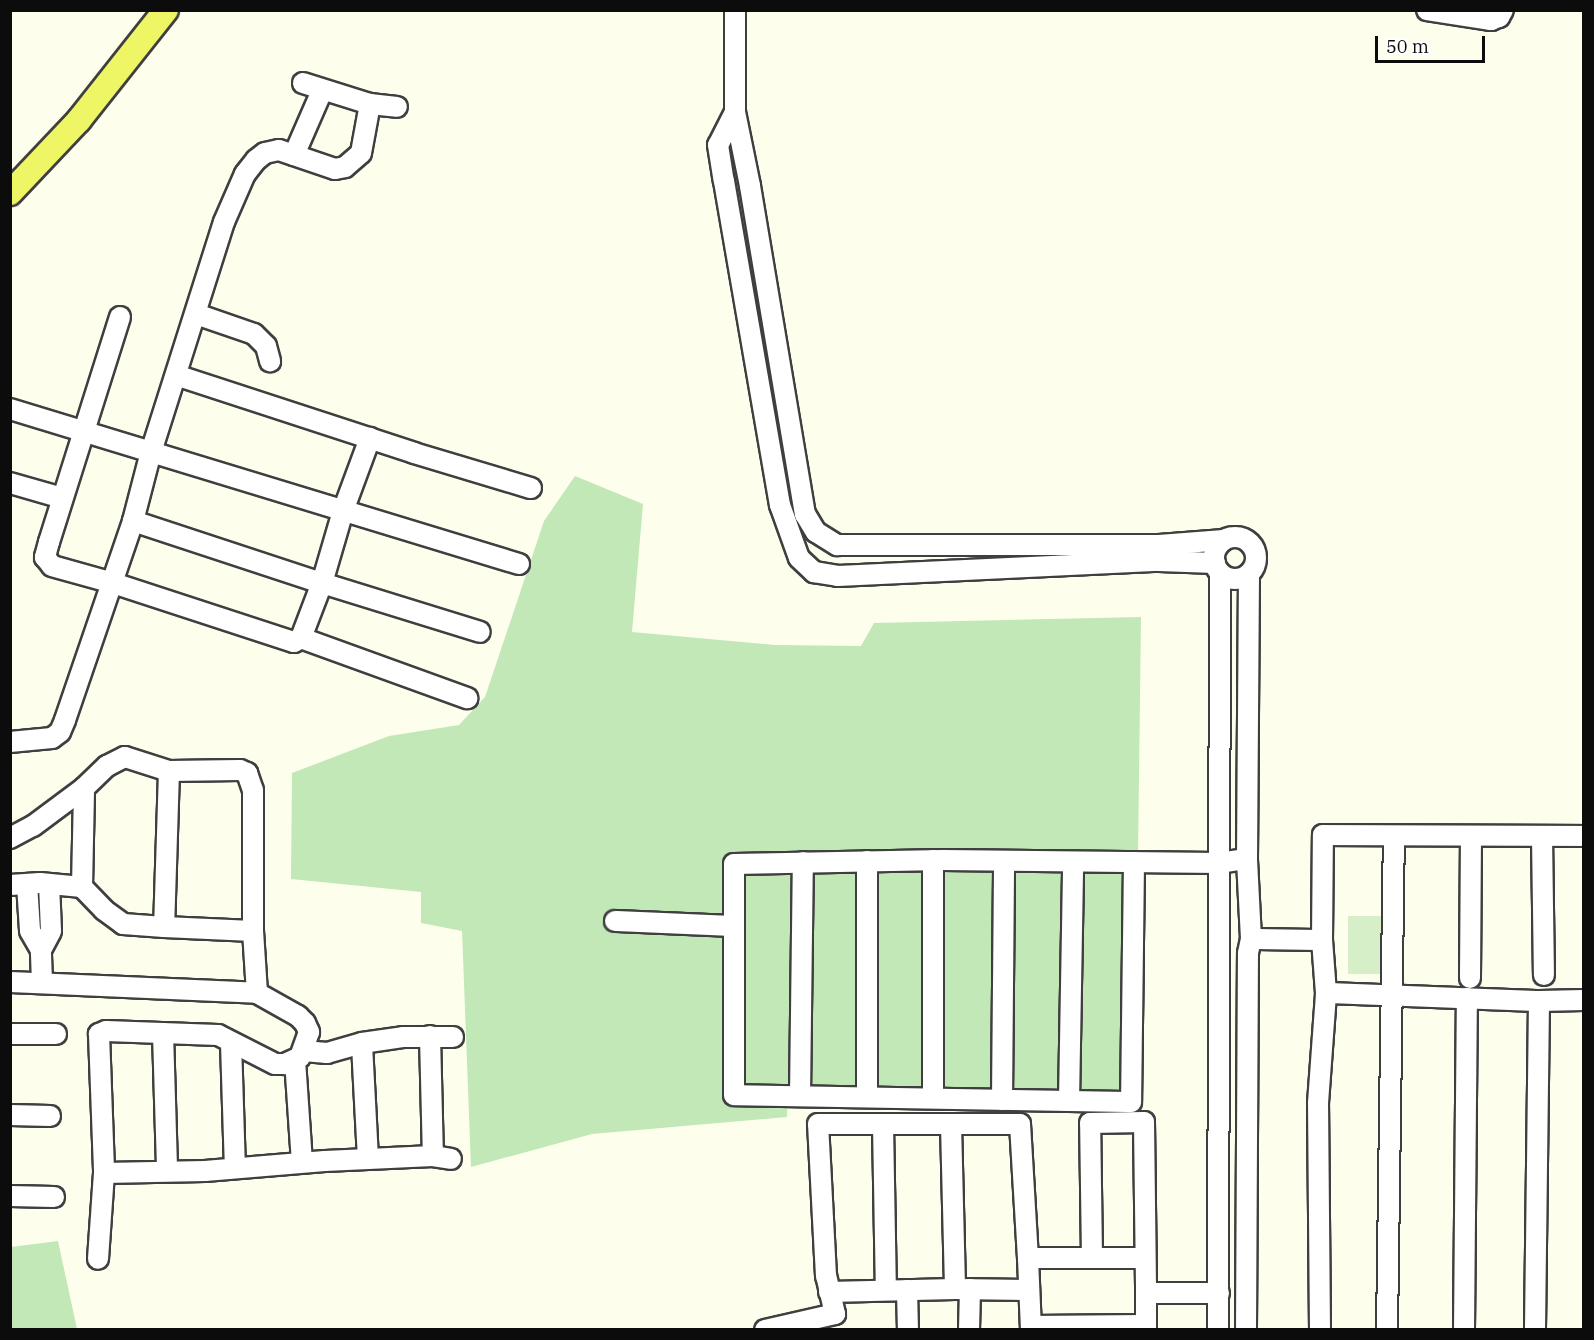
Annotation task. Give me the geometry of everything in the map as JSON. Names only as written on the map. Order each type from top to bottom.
[{"type":"main road","points":[[10,192],[80,120],[166,10]]},
{"type":"street","points":[[735,10],[735,112],[750,186],[805,514],[816,532],[837,546],[1159,544],[1244,538],[1254,547],[1256,560],[1250,574],[1247,859],[1249,946],[1246,1329]]},
{"type":"street","points":[[1427,10],[1491,21],[1499,17],[1503,10]]},
{"type":"street","points":[[303,83],[322,91],[370,104],[397,107]]},
{"type":"street","points":[[294,154],[322,91]]},
{"type":"street","points":[[10,742],[43,740],[52,738],[60,732],[133,521],[152,452],[227,213],[245,174],[265,153],[279,150],[335,169],[345,167],[361,153],[370,104]]},
{"type":"street","points":[[735,112],[718,145],[780,505],[799,558],[806,565],[814,572],[838,576],[1159,561],[1217,569],[1234,579],[1250,574]]},
{"type":"street","points":[[196,314],[255,334],[266,346],[270,361]]},
{"type":"street","points":[[120,317],[45,557],[52,566],[113,583],[289,642],[301,638],[467,698]]},
{"type":"street","points":[[176,375],[531,488]]},
{"type":"street","points":[[10,409],[519,564]]},
{"type":"street","points":[[301,638],[322,583],[343,511],[370,438]]},
{"type":"street","points":[[10,483],[62,498]]},
{"type":"street","points":[[133,521],[480,632]]},
{"type":"street","points":[[1218,1329],[1220,956],[1216,550],[1224,540]]},
{"type":"street","points":[[10,838],[33,826],[84,788],[107,766],[124,757],[169,771],[240,770],[247,773],[251,779],[253,931],[257,993]]},
{"type":"street","points":[[165,927],[169,771]]},
{"type":"street","points":[[82,887],[84,788]]},
{"type":"street","points":[[1320,1329],[1318,1103],[1326,993],[1322,940],[1323,835],[1584,836]]},
{"type":"street","points":[[1387,1329],[1394,836]]},
{"type":"street","points":[[1470,978],[1471,836]]},
{"type":"street","points":[[1542,836],[1544,975]]},
{"type":"street","points":[[1134,862],[1131,1102],[734,1095],[734,864],[933,860],[1073,862],[1134,862],[1218,863],[1247,859]]},
{"type":"street","points":[[933,860],[933,1098]]},
{"type":"street","points":[[867,861],[867,1097]]},
{"type":"street","points":[[1002,1100],[1004,861]]},
{"type":"street","points":[[800,1096],[803,862]]},
{"type":"street","points":[[1069,1101],[1073,862]]},
{"type":"street","points":[[42,983],[41,950],[30,931],[19,884],[82,887],[104,910],[123,924],[253,931]]},
{"type":"street","points":[[41,950],[51,932],[49,884]]},
{"type":"street","points":[[615,921],[734,926]]},
{"type":"street","points":[[1220,956],[1249,946],[1322,940]]},
{"type":"street","points":[[10,982],[257,993],[268,997],[305,1023],[309,1032],[299,1055],[302,1162]]},
{"type":"street","points":[[1326,993],[1539,1001],[1584,1000]]},
{"type":"street","points":[[1464,1329],[1467,998]]},
{"type":"street","points":[[1535,1329],[1539,1001]]},
{"type":"street","points":[[98,1259],[104,1173],[97,1037],[106,1031],[218,1035],[275,1064],[299,1055],[327,1053],[379,1039],[453,1037]]},
{"type":"street","points":[[163,1033],[167,1169]]},
{"type":"street","points":[[10,1034],[57,1034]]},
{"type":"street","points":[[104,1173],[235,1168],[368,1159],[442,1158],[430,1036]]},
{"type":"street","points":[[231,1043],[235,1168]]},
{"type":"street","points":[[362,1043],[368,1159]]},
{"type":"street","points":[[10,1115],[50,1116]]},
{"type":"street","points":[[765,1329],[836,1322],[829,1292],[818,1124],[1020,1124],[1031,1328],[1092,1328],[1146,1327],[1144,1122],[1090,1123],[1092,1258]]},
{"type":"street","points":[[883,1124],[886,1290]]},
{"type":"street","points":[[951,1124],[963,1289],[969,1329]]},
{"type":"street","points":[[10,1196],[54,1197]]},
{"type":"street","points":[[1028,1258],[1145,1258]]},
{"type":"street","points":[[908,1290],[908,1329]]},
{"type":"street","points":[[829,1292],[1028,1290]]},
{"type":"street","points":[[1146,1293],[1218,1293]]},
{"type":"green space","points":[[575,476],[643,504],[632,632],[776,645],[861,646],[874,623],[1141,617],[1135,1093],[788,1086],[787,1117],[592,1134],[471,1167],[462,931],[421,923],[421,892],[291,879],[292,773],[389,736],[459,725],[485,697],[544,521]]},
{"type":"green space","points":[[1348,916],[1383,916],[1383,974],[1348,974]]},
{"type":"green space","points":[[58,1241],[77,1329],[11,1329],[11,1247]]}]
